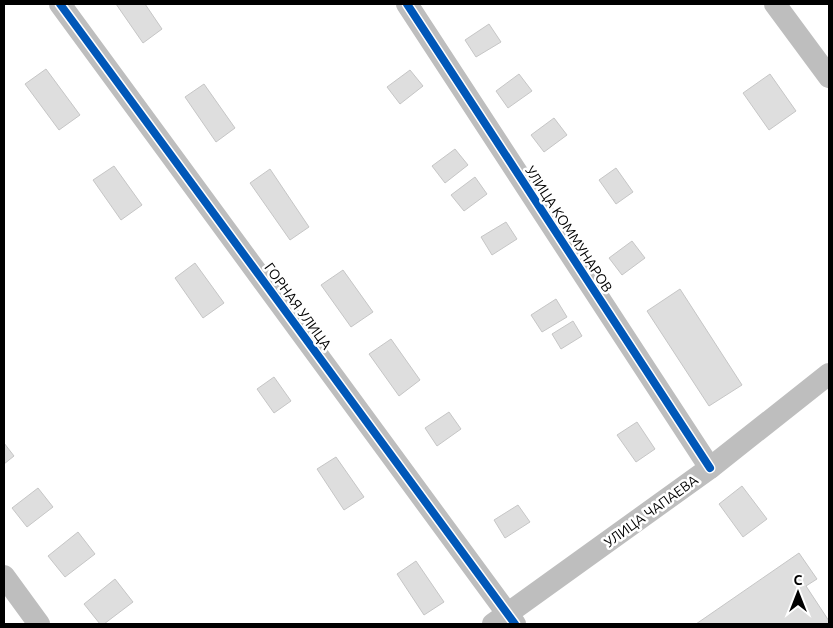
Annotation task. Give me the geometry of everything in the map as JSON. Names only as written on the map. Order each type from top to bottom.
[{"type":"street","name":"ГОРНАЯ УЛИЦА","points":[[60,4],[505,621]]},
{"type":"street","name":"УЛИЦА КОММУНАРОВ","points":[[406,4],[710,468]]},
{"type":"street","points":[[775,4],[829,76]]},
{"type":"street","name":"УЛИЦА ЧАПАЕВА","points":[[505,621],[710,468],[829,374]]},
{"type":"street","points":[[4,576],[39,624]]},
{"type":"building","points":[[116,4],[145,4],[162,29],[143,43]]},
{"type":"building","points":[[489,24],[501,42],[476,57],[465,40]]},
{"type":"building","points":[[46,69],[80,115],[59,130],[25,84]]},
{"type":"building","points":[[410,70],[423,86],[400,104],[387,87]]},
{"type":"building","points":[[519,74],[532,91],[508,108],[496,91]]},
{"type":"building","points":[[770,74],[796,111],[769,130],[743,93]]},
{"type":"building","points":[[204,84],[235,128],[216,142],[185,97]]},
{"type":"building","points":[[554,118],[567,135],[544,152],[531,135]]},
{"type":"building","points":[[455,149],[468,165],[445,183],[432,166]]},
{"type":"building","points":[[114,166],[142,205],[121,220],[93,180]]},
{"type":"building","points":[[616,168],[633,192],[616,204],[599,180]]},
{"type":"building","points":[[270,169],[309,227],[290,240],[250,183]]},
{"type":"building","points":[[475,177],[487,194],[464,211],[451,195]]},
{"type":"building","points":[[506,222],[517,239],[492,255],[481,237]]},
{"type":"building","points":[[632,241],[645,258],[622,275],[609,258]]},
{"type":"building","points":[[195,263],[224,303],[203,318],[175,278]]},
{"type":"building","points":[[343,270],[373,312],[351,327],[321,285]]},
{"type":"building","points":[[680,289],[742,385],[709,406],[647,311]]},
{"type":"building","points":[[556,299],[567,317],[542,332],[531,315]]},
{"type":"building","points":[[573,321],[582,336],[561,349],[552,334]]},
{"type":"building","points":[[391,339],[420,380],[399,396],[369,354]]},
{"type":"building","points":[[274,377],[291,401],[274,413],[257,389]]},
{"type":"building","points":[[449,412],[461,429],[437,446],[425,428]]},
{"type":"building","points":[[637,422],[655,449],[636,462],[617,435]]},
{"type":"building","points":[[4,443],[14,456],[4,464]]},
{"type":"building","points":[[336,457],[364,497],[344,510],[317,469]]},
{"type":"building","points":[[742,486],[767,519],[743,537],[719,504]]},
{"type":"building","points":[[38,488],[53,507],[27,527],[12,508]]},
{"type":"building","points":[[518,505],[530,522],[505,538],[494,520]]},
{"type":"building","points":[[78,532],[95,554],[65,577],[48,556]]},
{"type":"building","points":[[799,553],[817,579],[806,586],[829,621],[829,624],[696,624]]},
{"type":"building","points":[[416,561],[444,602],[424,615],[397,574]]},
{"type":"building","points":[[115,579],[133,602],[104,624],[100,624],[84,604]]},
{"type":"cycle path","points":[[60,4],[515,624]]},
{"type":"cycle path","points":[[407,4],[710,468]]}]
